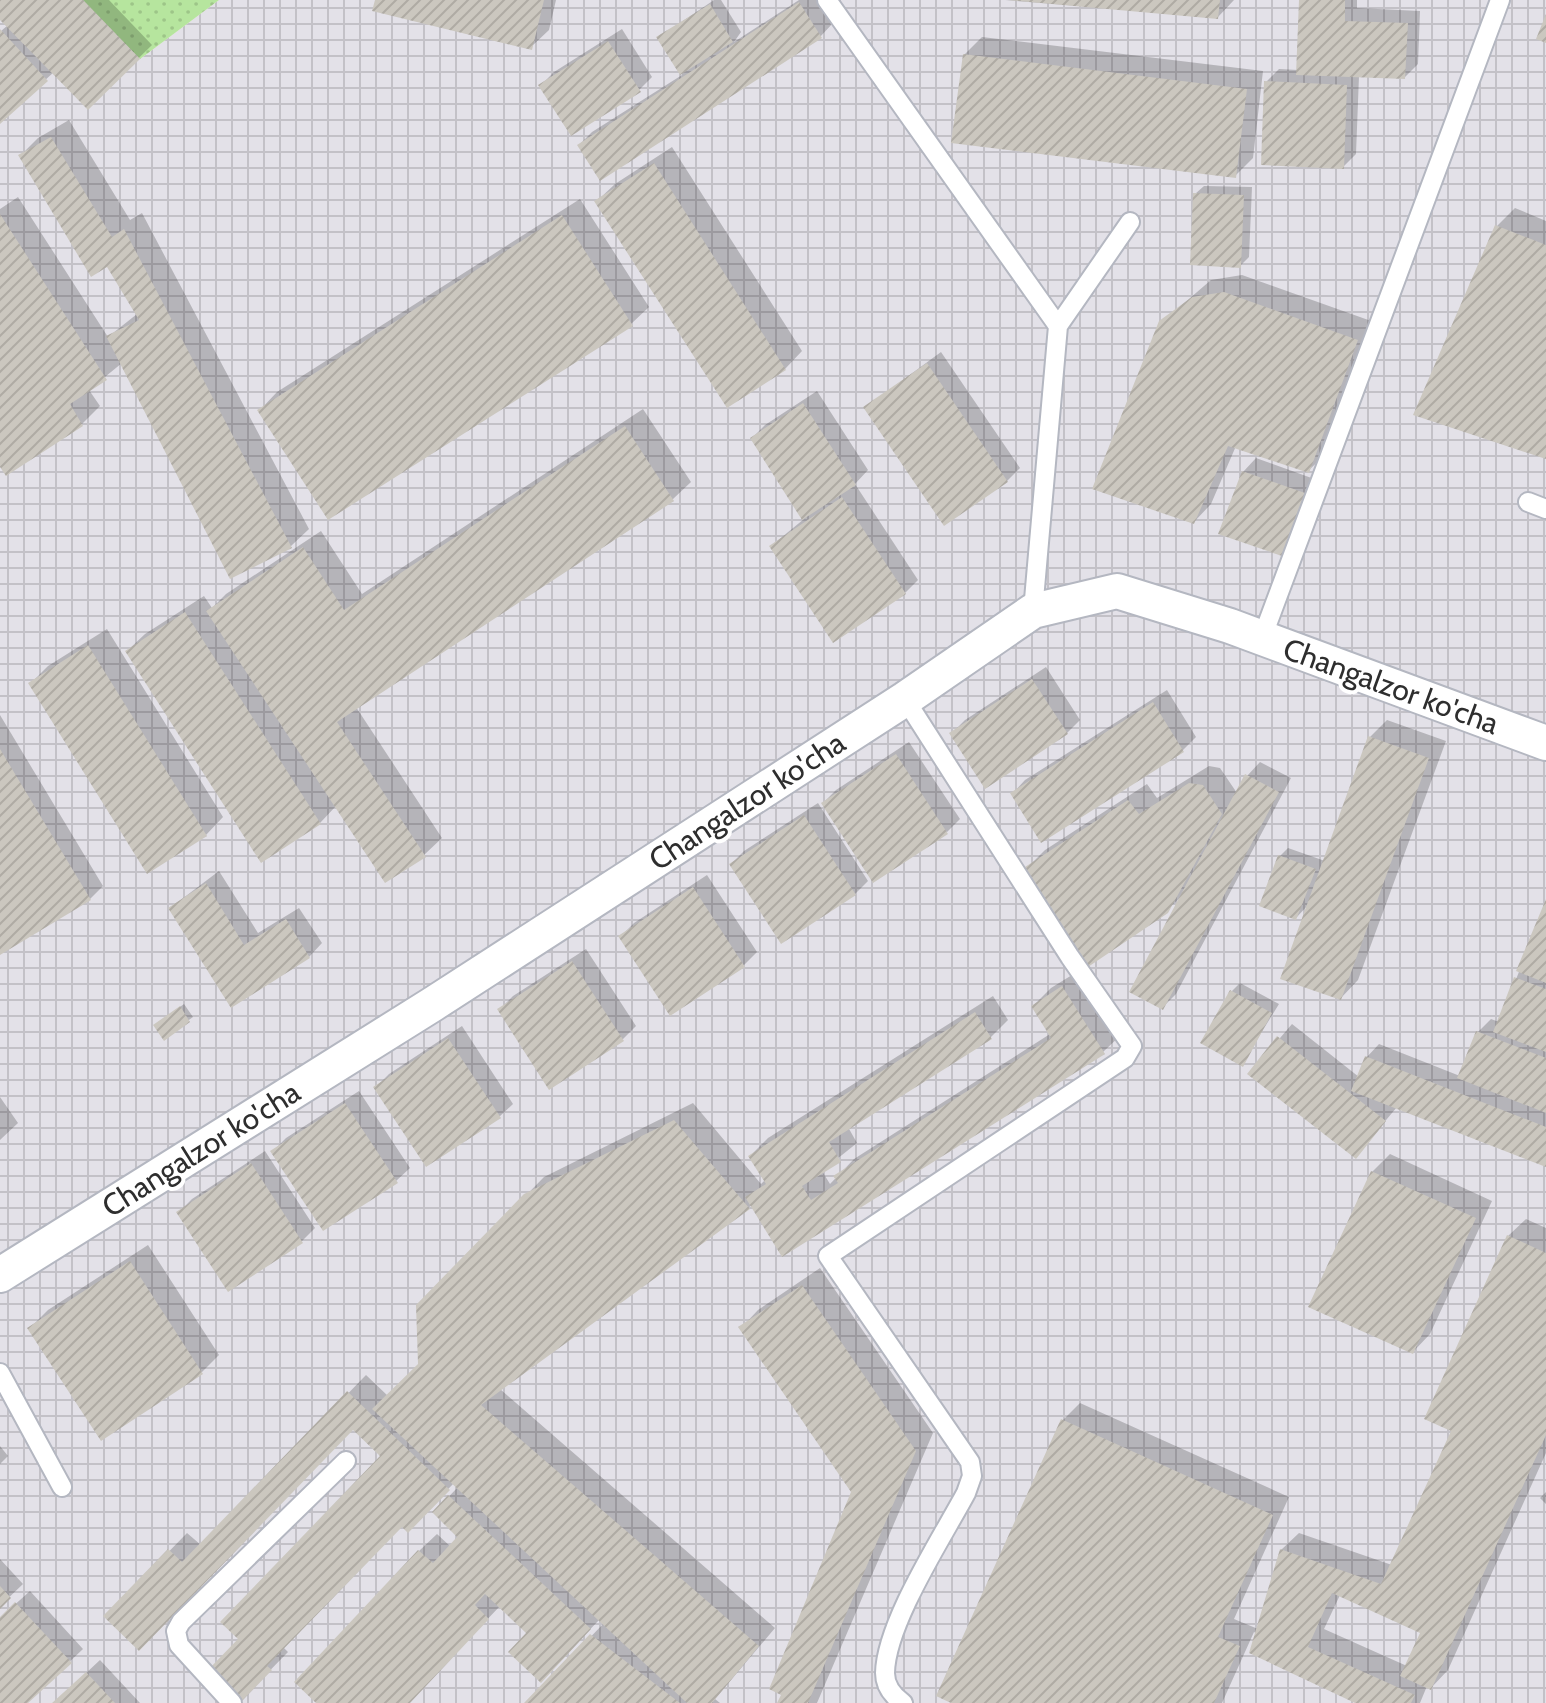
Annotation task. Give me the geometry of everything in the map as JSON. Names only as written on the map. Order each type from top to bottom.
[{"type":"street","name":"Changalzor ko'cha","points":[[0,1275],[433,1004],[905,699],[1033,611],[1117,591],[1262,638],[1546,743]]},
{"type":"lane","points":[[827,0],[1058,326]]},
{"type":"lane","points":[[1262,638],[1504,1]]},
{"type":"lane","points":[[1033,611],[1058,326],[1130,222]]},
{"type":"lane","points":[[903,1703],[891,1692],[886,1682],[885,1671],[892,1639],[966,1493],[972,1476],[970,1462],[828,1256],[1125,1058],[1132,1046],[1062,944],[905,699]]},
{"type":"lane","points":[[0,1373],[62,1487]]},
{"type":"lane","points":[[232,1703],[179,1645],[176,1631],[181,1622],[346,1461]]},
{"type":"shaded area","points":[[0,0],[83,0],[140,59],[219,0],[1546,0],[1546,1703],[0,1703]]},
{"type":"green space","points":[[83,0],[219,0],[140,59]]},
{"type":"building","points":[[0,0],[83,0],[140,59],[88,110],[0,20]]},
{"type":"building","points":[[375,0],[544,0],[532,50],[372,11]]},
{"type":"building","points":[[1008,0],[1220,0],[1218,19]]},
{"type":"building","points":[[1299,0],[1345,0],[1345,21],[1408,23],[1405,79],[1296,75]]},
{"type":"building","points":[[799,2],[822,38],[600,181],[577,145]]},
{"type":"building","points":[[710,4],[733,42],[680,75],[656,37]]},
{"type":"building","points":[[1546,14],[1546,43],[1536,39]]},
{"type":"building","points":[[0,29],[48,81],[0,124]]},
{"type":"building","points":[[608,41],[641,92],[571,136],[538,85]]},
{"type":"building","points":[[963,54],[1247,89],[1236,178],[951,143]]},
{"type":"building","points":[[1264,81],[1347,85],[1344,169],[1261,165]]},
{"type":"building","points":[[51,137],[112,237],[124,229],[292,548],[230,579],[106,336],[139,320],[107,267],[91,277],[18,155]]},
{"type":"building","points":[[654,163],[786,370],[727,408],[594,201]]},
{"type":"building","points":[[1193,193],[1244,195],[1241,268],[1190,265]]},
{"type":"building","points":[[0,214],[107,380],[70,404],[83,426],[6,476],[0,467]]},
{"type":"building","points":[[562,215],[633,326],[328,520],[257,410]]},
{"type":"building","points":[[1495,225],[1546,245],[1546,459],[1413,415]]},
{"type":"building","points":[[1224,292],[1358,340],[1309,473],[1228,446],[1194,524],[1092,489],[1159,321],[1192,297]]},
{"type":"building","points":[[927,363],[1008,482],[944,526],[863,407]]},
{"type":"building","points":[[803,403],[856,485],[802,520],[750,438]]},
{"type":"building","points":[[625,426],[674,501],[337,722],[426,857],[385,883],[206,611],[303,547],[344,610]]},
{"type":"building","points":[[1242,471],[1305,493],[1282,556],[1218,534]]},
{"type":"building","points":[[842,497],[906,594],[833,643],[769,546]]},
{"type":"building","points":[[185,612],[321,824],[261,863],[125,651]]},
{"type":"building","points":[[88,645],[207,836],[147,874],[28,683]]},
{"type":"building","points":[[1032,679],[1068,734],[985,789],[949,733]]},
{"type":"building","points":[[1153,702],[1184,752],[1041,843],[1010,793]]},
{"type":"building","points":[[1368,736],[1429,758],[1341,1000],[1280,979]]},
{"type":"building","points":[[0,749],[91,900],[0,955]]},
{"type":"building","points":[[896,754],[948,834],[873,883],[821,803]]},
{"type":"building","points":[[1245,774],[1279,792],[1163,1010],[1129,992]]},
{"type":"building","points":[[1189,783],[1203,785],[1222,814],[1168,913],[1088,967],[1025,867],[1128,800],[1139,814]]},
{"type":"building","points":[[804,815],[856,895],[781,944],[729,864]]},
{"type":"building","points":[[1278,855],[1316,869],[1296,920],[1259,906]]},
{"type":"building","points":[[206,883],[244,945],[286,919],[310,958],[231,1008],[168,908]]},
{"type":"building","points":[[693,887],[745,967],[670,1016],[618,936]]},
{"type":"building","points":[[1546,899],[1546,983],[1516,971]]},
{"type":"building","points":[[572,961],[624,1041],[549,1090],[497,1009]]},
{"type":"building","points":[[1514,977],[1546,989],[1546,1052],[1493,1032]]},
{"type":"building","points":[[1062,986],[1105,1054],[782,1257],[745,1197],[766,1184],[748,1156],[975,1012],[992,1039],[829,1142],[841,1162],[802,1186],[811,1200],[838,1183],[833,1176],[1051,1038],[1031,1006]]},
{"type":"building","points":[[1230,990],[1272,1013],[1243,1067],[1200,1043]]},
{"type":"building","points":[[180,1006],[190,1022],[164,1041],[153,1025]]},
{"type":"building","points":[[1476,1031],[1546,1058],[1546,1113],[1457,1078]]},
{"type":"building","points":[[1277,1036],[1386,1121],[1356,1159],[1247,1074]]},
{"type":"building","points":[[448,1038],[501,1118],[426,1167],[373,1087]]},
{"type":"building","points":[[1365,1056],[1546,1127],[1546,1167],[1351,1091]]},
{"type":"building","points":[[345,1103],[398,1183],[323,1231],[270,1151]]},
{"type":"building","points":[[674,1120],[750,1209],[481,1405],[759,1646],[712,1703],[687,1703],[372,1409],[418,1364],[416,1305],[524,1194]]},
{"type":"building","points":[[251,1163],[303,1243],[228,1292],[176,1212]]},
{"type":"building","points":[[1371,1171],[1476,1218],[1413,1354],[1308,1307]]},
{"type":"building","points":[[1507,1235],[1546,1253],[1546,1435],[1431,1690],[1400,1676],[1420,1633],[1332,1593],[1308,1647],[1415,1695],[1411,1703],[1355,1703],[1249,1653],[1280,1549],[1381,1584],[1451,1431],[1424,1419]]},
{"type":"building","points":[[130,1261],[203,1374],[101,1441],[27,1328]]},
{"type":"building","points":[[802,1285],[916,1451],[808,1703],[777,1703],[781,1695],[769,1689],[851,1492],[738,1327]]},
{"type":"building","points":[[347,1391],[450,1490],[408,1533],[402,1527],[267,1666],[272,1670],[240,1703],[207,1671],[238,1639],[220,1622],[380,1456],[353,1430],[139,1651],[103,1616],[168,1549],[182,1562]]},
{"type":"building","points":[[1061,1419],[1273,1515],[1218,1637],[1240,1646],[1214,1703],[951,1703],[936,1696]]},
{"type":"building","points":[[448,1495],[591,1629],[541,1683],[508,1652],[526,1633],[485,1594],[475,1605],[489,1619],[410,1703],[316,1703],[294,1682],[418,1550],[433,1563],[457,1537],[432,1512]]},
{"type":"building","points":[[0,1586],[11,1598],[0,1609]]},
{"type":"building","points":[[15,1602],[72,1663],[28,1703],[0,1703],[0,1617]]},
{"type":"building","points":[[590,1634],[680,1703],[524,1703]]},
{"type":"building","points":[[86,1672],[115,1703],[52,1703]]}]
